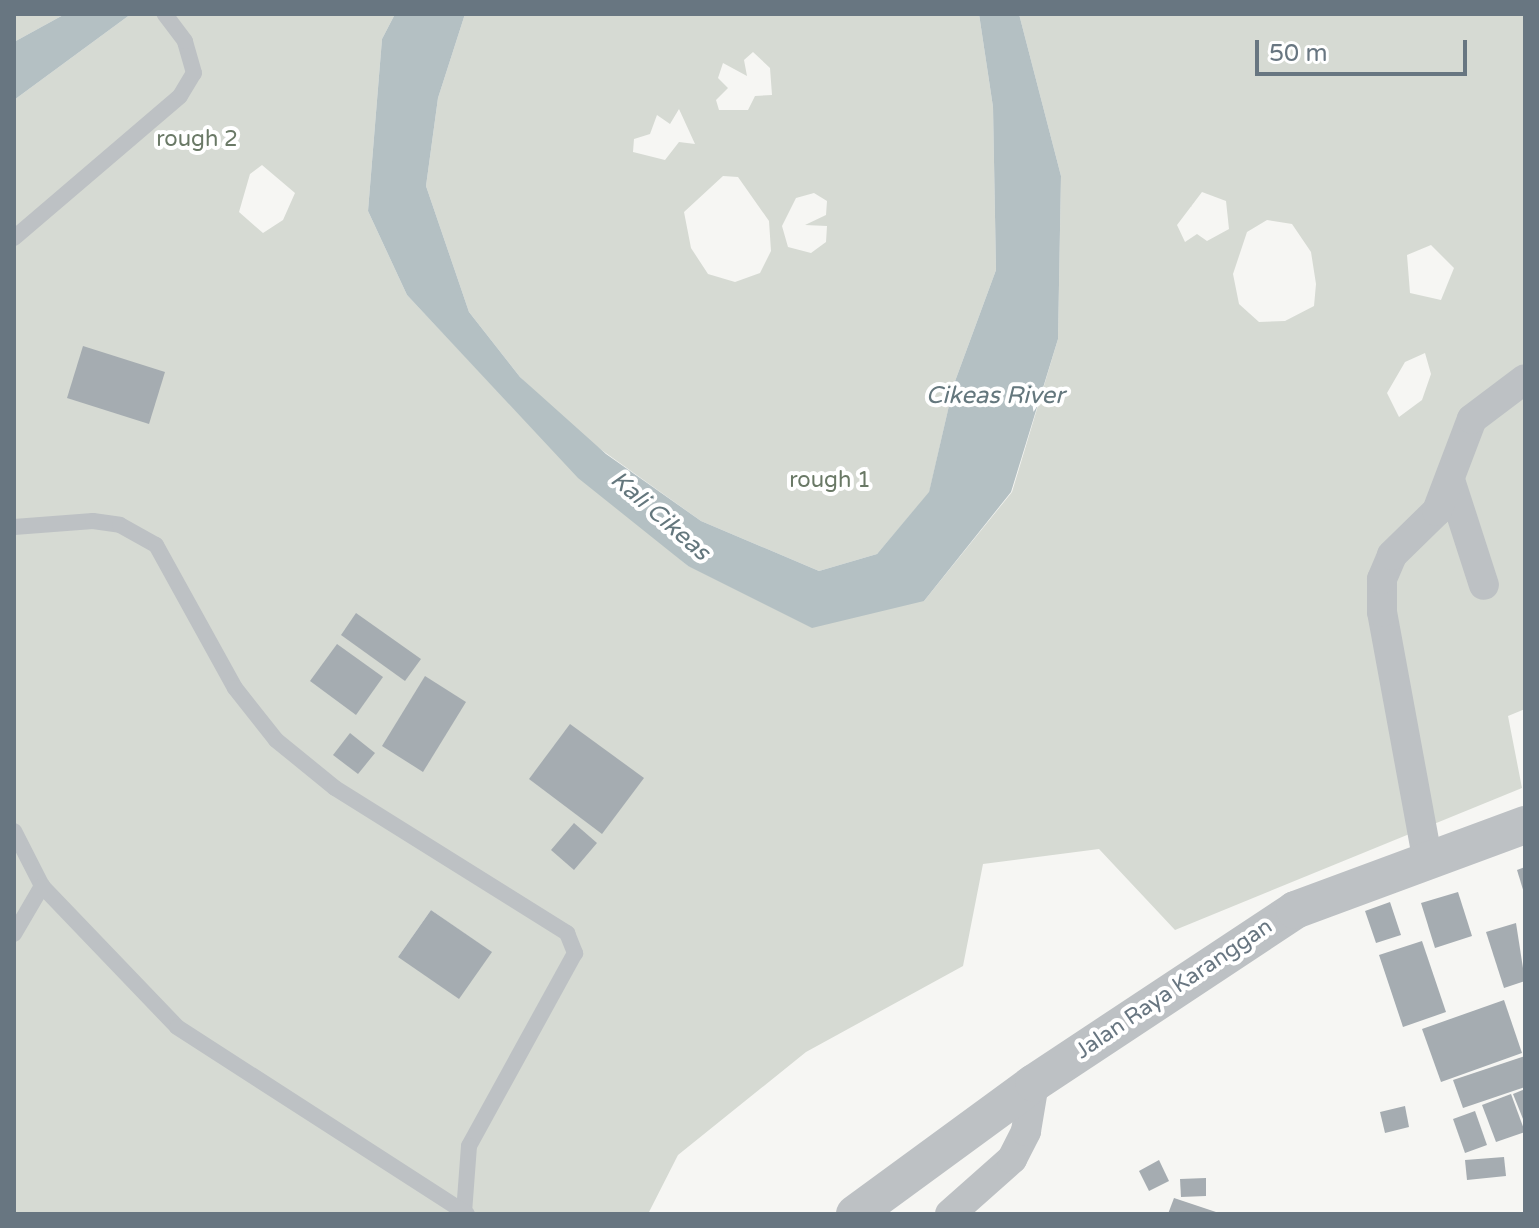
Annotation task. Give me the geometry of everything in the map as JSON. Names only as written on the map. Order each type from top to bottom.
[{"type":"street","points":[[1427,857],[1382,612],[1382,579],[1392,555],[1437,511],[1451,483],[1472,419],[1525,379]]},
{"type":"street","points":[[1451,483],[1484,585]]},
{"type":"street","name":"Jalan Raya Karanggan","points":[[855,1214],[1034,1083],[1295,910],[1427,857],[1525,825]]},
{"type":"street","points":[[950,1214],[1012,1159],[1034,1083]]},
{"type":"lane","points":[[14,238],[180,96],[194,73],[185,41],[165,14]]},
{"type":"lane","points":[[14,527],[93,521],[120,525],[156,545],[235,688],[276,740],[335,788],[567,933],[575,953],[469,1146],[463,1213],[177,1027],[42,886],[14,831]]},
{"type":"lane","points":[[14,934],[42,886]]},
{"type":"green space","points":[[14,14],[65,14],[14,42]]},
{"type":"green space","name":"rough 2","points":[[131,14],[395,14],[382,39],[368,211],[407,295],[555,452],[688,566],[924,601],[1012,492],[1058,339],[1061,176],[1019,14],[1525,14],[1525,709],[1508,716],[1522,788],[1175,930],[1099,849],[983,864],[963,966],[806,1052],[678,1155],[648,1214],[14,1214],[14,100]],"holes":[[[262,165],[295,193],[283,220],[263,233],[239,212],[250,174]],[[1202,192],[1226,201],[1229,229],[1207,241],[1197,234],[1185,242],[1177,225]],[[1267,220],[1292,224],[1311,252],[1316,284],[1314,306],[1285,321],[1259,322],[1239,304],[1233,274],[1247,232]],[[1431,245],[1454,268],[1441,300],[1410,293],[1407,255]],[[1425,353],[1431,374],[1422,400],[1399,417],[1387,393],[1405,362]],[[431,910],[491,952],[398,957]]]},
{"type":"green space","name":"rough 1","points":[[465,14],[979,14],[993,107],[996,270],[954,384],[929,493],[877,554],[819,571],[701,521],[582,436],[520,377],[469,312],[426,186],[438,98]],"holes":[[[753,52],[770,68],[772,95],[755,96],[748,110],[719,110],[716,100],[728,88],[718,78],[723,63],[747,76],[744,60]],[[679,109],[695,144],[679,142],[665,160],[633,152],[634,139],[650,134],[657,115],[670,124]],[[723,176],[738,177],[769,221],[771,251],[760,273],[735,282],[708,274],[691,248],[684,212]],[[814,193],[827,201],[826,215],[805,225],[827,226],[826,242],[811,253],[788,247],[782,226],[796,198]]]},
{"type":"water","points":[[65,14],[131,14],[14,100],[14,42]]},
{"type":"water","name":"Cikeas River","points":[[395,14],[465,14],[438,98],[426,186],[469,312],[520,377],[606,454],[701,521],[819,571],[877,554],[929,492],[954,384],[996,270],[993,107],[979,14],[1019,14],[1061,176],[1058,339],[1011,492],[924,601],[812,628],[688,566],[578,478],[407,295],[368,211],[382,39]]},
{"type":"building","points":[[83,346],[165,372],[149,424],[67,398]]},
{"type":"building","points":[[356,613],[421,659],[405,681],[341,635]]},
{"type":"building","points":[[337,644],[383,677],[356,715],[310,681]]},
{"type":"building","points":[[425,676],[466,702],[423,772],[382,746]]},
{"type":"building","points":[[570,724],[644,778],[602,834],[529,779]]},
{"type":"building","points":[[350,733],[375,753],[358,774],[333,755]]},
{"type":"building","points":[[574,823],[597,843],[574,870],[551,850]]},
{"type":"building","points":[[1525,867],[1525,893],[1524,893],[1517,870]]},
{"type":"building","points":[[1458,892],[1472,936],[1435,948],[1421,903]]},
{"type":"building","points":[[1390,902],[1401,935],[1376,943],[1365,911]]},
{"type":"building","points":[[431,910],[492,952],[459,999],[398,957]]},
{"type":"building","points":[[1516,923],[1525,981],[1504,988],[1486,932]]},
{"type":"building","points":[[1422,941],[1446,1012],[1403,1027],[1379,955]]},
{"type":"building","points":[[1504,1000],[1522,1053],[1441,1082],[1422,1029]]},
{"type":"building","points":[[1525,1056],[1525,1087],[1463,1108],[1453,1080]]},
{"type":"building","points":[[1525,1089],[1525,1124],[1513,1094]]},
{"type":"building","points":[[1511,1094],[1525,1132],[1496,1142],[1482,1105]]},
{"type":"building","points":[[1405,1106],[1409,1127],[1385,1133],[1380,1112]]},
{"type":"building","points":[[1475,1111],[1487,1145],[1465,1153],[1453,1119]]},
{"type":"building","points":[[1504,1157],[1506,1176],[1467,1180],[1465,1160]]},
{"type":"building","points":[[1159,1160],[1169,1181],[1149,1191],[1139,1171]]},
{"type":"building","points":[[1206,1178],[1206,1196],[1181,1197],[1180,1179]]},
{"type":"building","points":[[1174,1198],[1219,1213],[1219,1214],[1168,1214]]},
{"type":"water label","name":"Kali Cikeas","points":[[660,516]]}]
